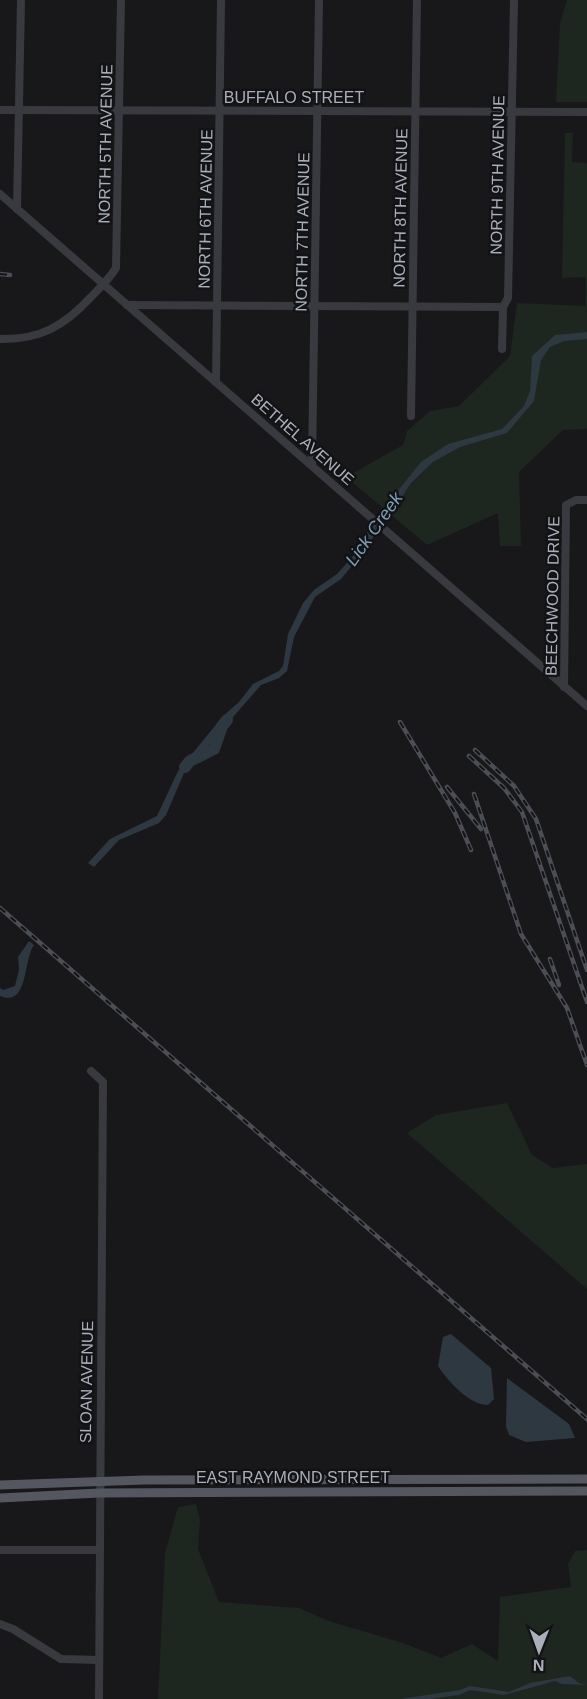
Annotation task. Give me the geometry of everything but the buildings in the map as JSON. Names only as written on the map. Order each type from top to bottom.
[{"type":"main road","name":"EAST RAYMOND STREET","points":[[0,1485],[98,1481],[587,1479]]},
{"type":"main road","points":[[379,1480],[379,1491]]},
{"type":"main road","name":"EAST RAYMOND STREET","points":[[0,1498],[99,1493],[587,1491]]},
{"type":"street","points":[[17,209],[21,0]]},
{"type":"street","name":"NORTH 5TH AVENUE","points":[[0,339],[26,339],[56,329],[73,316],[104,284],[117,265],[121,0]]},
{"type":"street","name":"NORTH 6TH AVENUE","points":[[216,381],[221,0]]},
{"type":"street","name":"NORTH 7TH AVENUE","points":[[312,465],[319,0]]},
{"type":"street","name":"NORTH 8TH AVENUE","points":[[411,416],[417,0]]},
{"type":"street","name":"NORTH 9TH AVENUE","points":[[502,349],[503,307],[508,300],[514,0]]},
{"type":"street","name":"BUFFALO STREET","points":[[0,110],[587,112]]},
{"type":"street","name":"BETHEL AVENUE","points":[[0,194],[587,706]]},
{"type":"street","points":[[127,304],[503,307]]},
{"type":"street","name":"BEECHWOOD DRIVE","points":[[564,687],[567,505],[576,500],[587,500]]},
{"type":"street","name":"SLOAN AVENUE","points":[[92,1071],[103,1082],[98,1481],[99,1699]]},
{"type":"street","points":[[0,1550],[99,1550]]},
{"type":"street","points":[[0,1624],[11,1628],[61,1659],[99,1660]]},
{"type":"shaded area","points":[[567,0],[587,0],[587,102],[556,102],[560,23]]},
{"type":"shaded area","points":[[565,133],[573,133],[572,162],[587,163],[587,429],[563,430],[519,472],[521,546],[500,546],[498,513],[427,545],[346,477],[403,445],[407,431],[430,411],[459,406],[510,356],[517,303],[585,306],[586,277],[562,278]]},
{"type":"shaded area","points":[[507,1103],[532,1155],[553,1168],[587,1164],[587,1289],[407,1133],[436,1115]]},
{"type":"shaded area","points":[[196,1504],[200,1520],[198,1549],[219,1602],[299,1608],[329,1621],[406,1644],[441,1658],[472,1644],[498,1661],[500,1597],[571,1587],[568,1564],[575,1551],[587,1550],[587,1699],[158,1699],[165,1553],[178,1507]]},
{"type":"water","name":"Lick Creek","points":[[587,332],[587,339],[564,341],[550,347],[541,360],[534,401],[507,433],[460,447],[433,462],[411,483],[396,506],[385,515],[369,545],[341,579],[315,597],[294,637],[287,671],[279,678],[261,685],[184,773],[166,815],[159,823],[119,840],[94,867],[88,863],[110,839],[157,816],[178,771],[223,716],[239,702],[253,684],[279,671],[283,666],[288,634],[303,603],[314,590],[337,574],[361,547],[371,524],[421,462],[448,444],[502,429],[524,406],[530,391],[532,356],[555,335]]},
{"type":"water","points":[[29,941],[34,945],[21,989],[9,998],[0,996],[0,988],[3,990],[15,986],[19,970],[18,957]]},
{"type":"water","points":[[451,1334],[491,1368],[494,1399],[488,1405],[466,1397],[438,1366],[443,1337]]},
{"type":"water","points":[[507,1378],[569,1424],[575,1438],[526,1442],[509,1435],[506,1426]]},
{"type":"water","points":[[570,1676],[579,1683],[587,1685],[562,1684],[555,1681],[504,1695],[470,1690],[459,1695],[430,1699],[400,1699],[460,1690],[470,1686],[509,1692],[530,1683]]},
{"type":"waterway","name":"Lick Creek","points":[[185,767],[190,761],[214,749],[222,726],[227,720]]},
{"type":"railway","points":[[0,274],[10,275]]},
{"type":"railway","points":[[400,722],[455,813],[471,850]]},
{"type":"railway","points":[[475,750],[514,786],[536,819],[587,970]]},
{"type":"railway","points":[[469,756],[504,788],[522,812],[587,1002]]},
{"type":"railway","points":[[447,787],[481,829]]},
{"type":"railway","points":[[474,794],[521,934],[567,1008],[587,1065]]},
{"type":"railway","points":[[0,908],[587,1419]]},
{"type":"railway","points":[[550,959],[559,985]]}]
